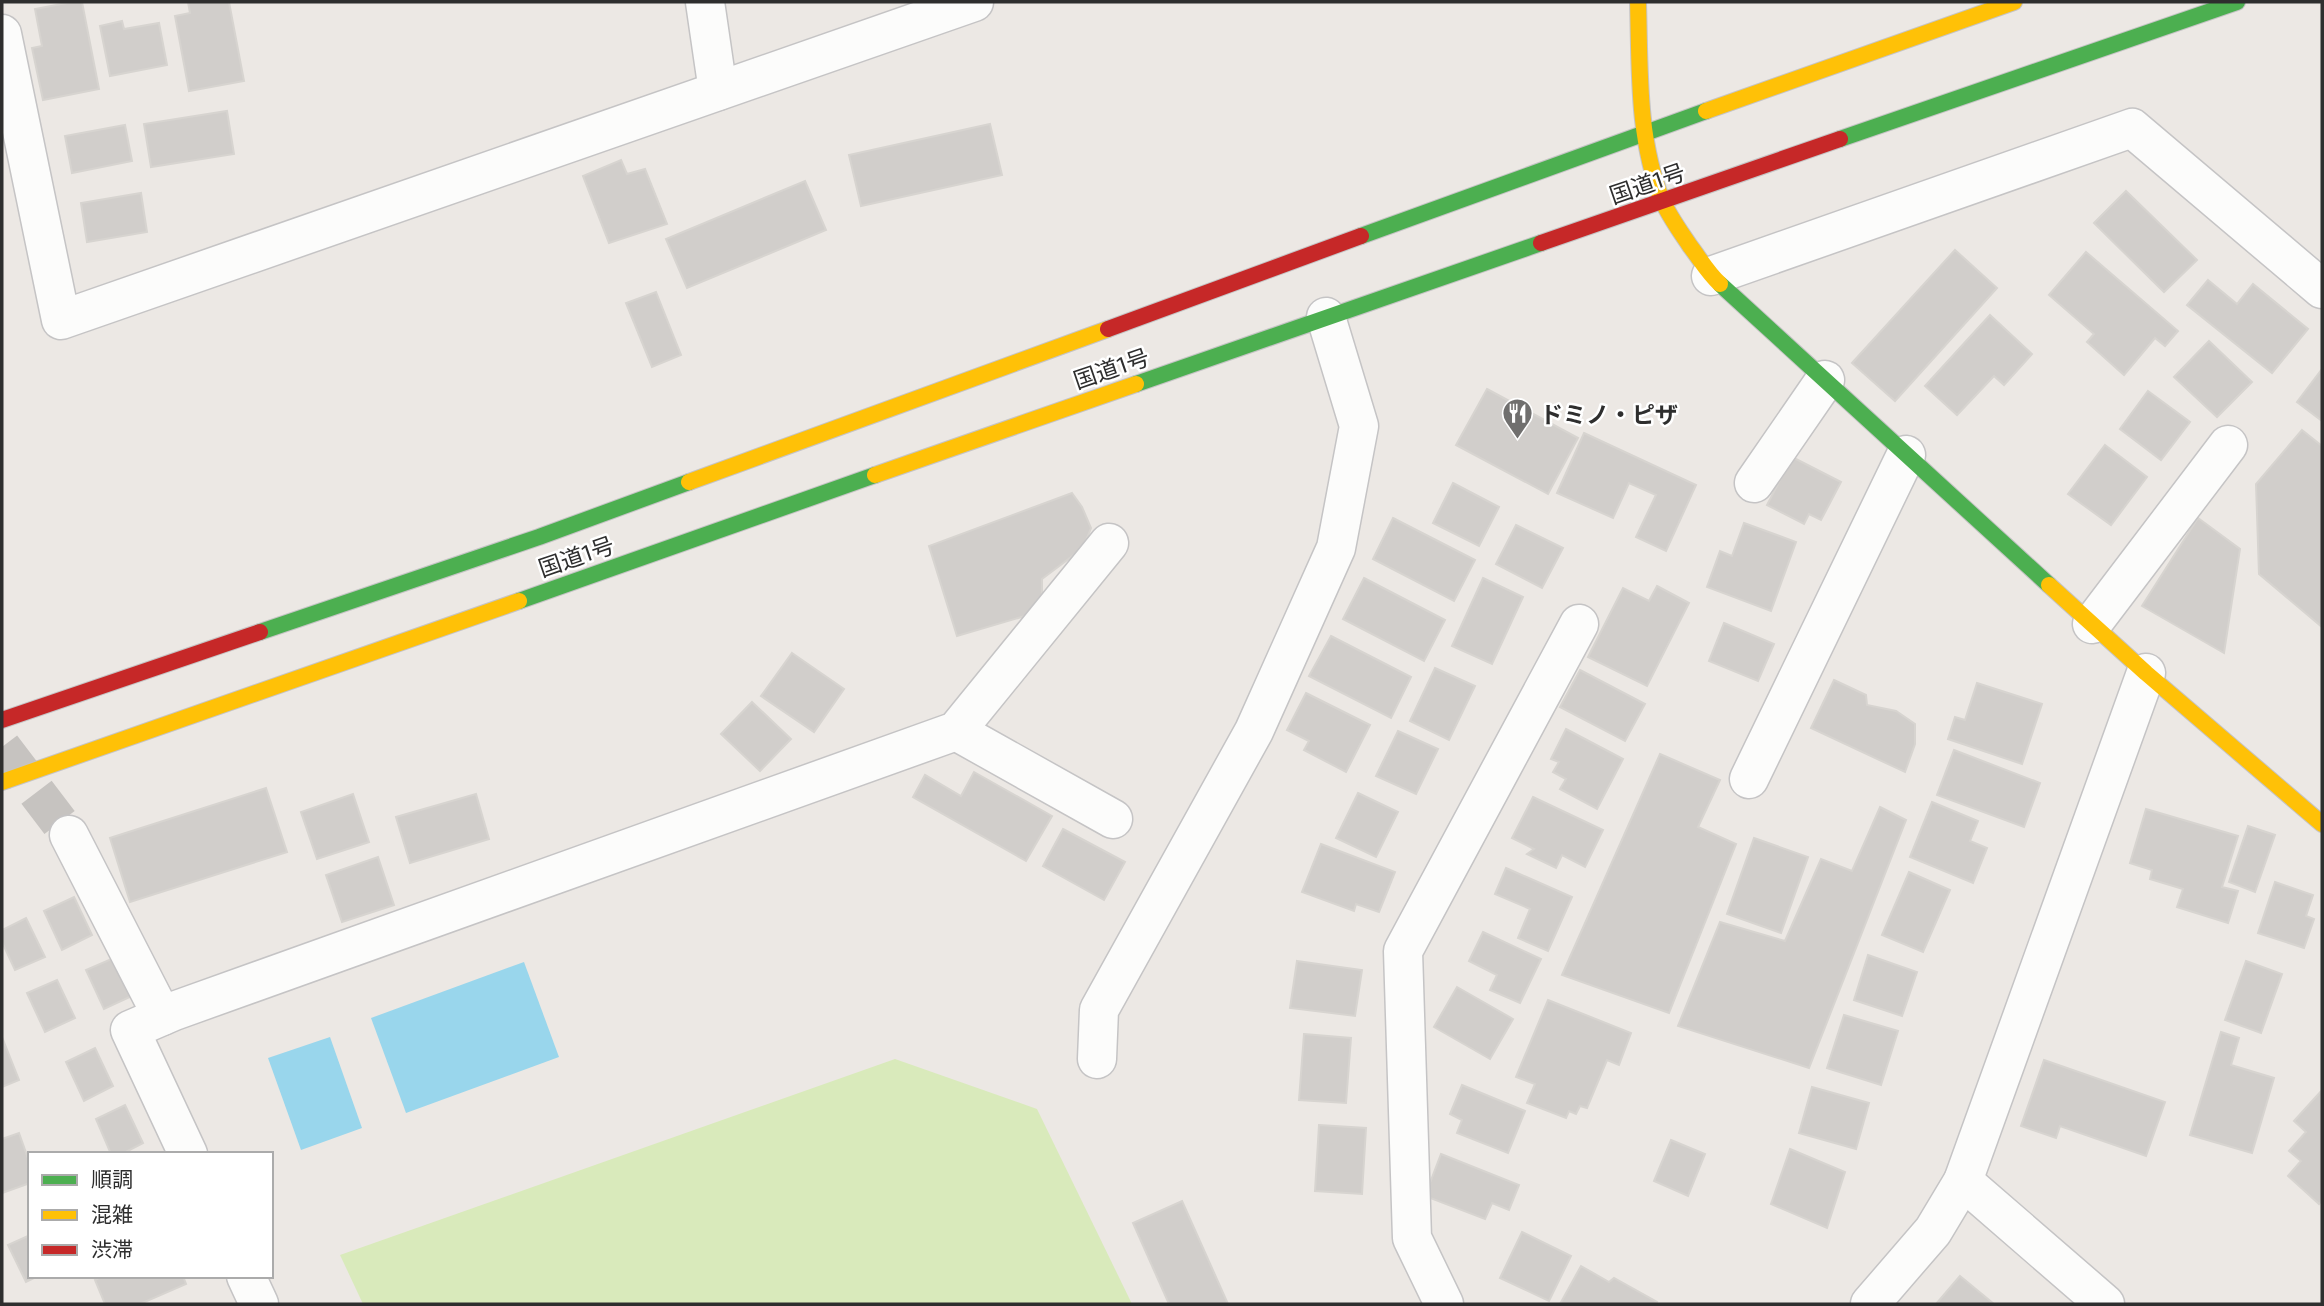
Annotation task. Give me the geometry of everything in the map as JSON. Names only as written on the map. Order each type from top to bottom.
[{"type":"main road","points":[[1638,2],[1650,165],[1662,201],[1711,276],[2146,673],[2322,824]]},
{"type":"main road","name":"国道1号","points":[[2,720],[539,537],[2014,2]]},
{"type":"main road","name":"国道1号","points":[[2,782],[1326,317],[2237,2]]},
{"type":"street","points":[[705,2],[718,91]]},
{"type":"street","points":[[2,33],[61,320],[974,2]]},
{"type":"street","points":[[1711,276],[2132,128],[2322,289]]},
{"type":"street","points":[[1097,1059],[1098,1010],[1254,731],[1336,548],[1359,426],[1326,317]]},
{"type":"street","points":[[1754,482],[1825,380]]},
{"type":"street","points":[[2092,624],[2228,445]]},
{"type":"street","points":[[1749,779],[1906,455]]},
{"type":"street","points":[[187,1152],[130,1030],[162,1016],[956,732],[1109,543]]},
{"type":"street","points":[[1444,1304],[1412,1238],[1403,951],[1578,624]]},
{"type":"street","points":[[1870,1304],[1933,1231],[1963,1181],[2146,673]]},
{"type":"street","points":[[956,732],[1113,819]]},
{"type":"street","points":[[69,835],[162,1016]]},
{"type":"street","points":[[1963,1181],[2105,1304]]},
{"type":"street","points":[[247,1278],[259,1304]]},
{"type":"green space","points":[[895,1059],[1037,1109],[1132,1304],[363,1304],[340,1255]]},
{"type":"water","points":[[524,962],[559,1057],[406,1113],[371,1018]]},
{"type":"water","points":[[330,1037],[362,1128],[301,1150],[268,1058]]},
{"type":"building","points":[[82,2],[99,89],[43,100],[32,48],[42,46],[35,9]]},
{"type":"building","points":[[188,2],[229,2],[244,81],[189,91],[175,16],[190,13]]},
{"type":"building","points":[[122,21],[124,29],[159,23],[167,65],[110,76],[100,26]]},
{"type":"building","points":[[227,111],[234,154],[151,167],[144,124]]},
{"type":"building","points":[[990,124],[1002,175],[861,206],[849,155]]},
{"type":"building","points":[[125,125],[132,161],[72,173],[65,136]]},
{"type":"building","points":[[621,160],[627,174],[645,169],[667,224],[609,243],[583,176]]},
{"type":"building","points":[[805,181],[826,230],[687,288],[666,239]]},
{"type":"building","points":[[2126,191],[2197,260],[2164,292],[2094,223]]},
{"type":"building","points":[[141,193],[147,232],[87,242],[81,203]]},
{"type":"building","points":[[1955,250],[1997,288],[1895,401],[1852,363]]},
{"type":"building","points":[[2086,252],[2178,331],[2165,346],[2155,338],[2124,375],[2087,342],[2094,334],[2049,295]]},
{"type":"building","points":[[2208,280],[2237,304],[2253,284],[2308,329],[2272,373],[2187,305]]},
{"type":"building","points":[[656,292],[681,355],[652,367],[626,303]]},
{"type":"building","points":[[1990,315],[2032,354],[2004,385],[1994,376],[1957,415],[1925,386]]},
{"type":"building","points":[[2209,341],[2252,382],[2217,417],[2174,377]]},
{"type":"building","points":[[2322,369],[2322,421],[2297,402]]},
{"type":"building","name":"ドミノ・ピザ","points":[[1487,389],[1578,438],[1548,494],[1456,445]]},
{"type":"building","points":[[2148,391],[2190,422],[2161,460],[2120,429]]},
{"type":"building","points":[[2302,430],[2322,446],[2322,627],[2259,574],[2256,484]]},
{"type":"building","points":[[1584,433],[1696,485],[1666,551],[1636,537],[1656,495],[1629,483],[1613,518],[1557,493]]},
{"type":"building","points":[[2105,445],[2147,477],[2111,525],[2068,494]]},
{"type":"building","points":[[1792,457],[1841,482],[1821,520],[1809,514],[1804,524],[1767,505]]},
{"type":"building","points":[[1453,483],[1499,507],[1479,546],[1433,523]]},
{"type":"building","points":[[1072,493],[1082,507],[1091,528],[1083,548],[1042,579],[1042,611],[957,636],[929,546]]},
{"type":"building","points":[[1393,518],[1475,560],[1454,601],[1373,559]]},
{"type":"building","points":[[2198,518],[2240,549],[2224,653],[2142,606]]},
{"type":"building","points":[[1744,523],[1796,542],[1771,611],[1707,587],[1720,551],[1732,556]]},
{"type":"building","points":[[1516,525],[1563,548],[1542,588],[1496,564]]},
{"type":"building","points":[[1364,578],[1445,620],[1424,661],[1343,619]]},
{"type":"building","points":[[1483,578],[1523,597],[1492,664],[1452,646]]},
{"type":"building","points":[[1657,586],[1689,603],[1647,686],[1588,657],[1623,588],[1649,601]]},
{"type":"building","points":[[1724,623],[1774,644],[1758,681],[1709,661]]},
{"type":"building","points":[[1331,636],[1411,677],[1391,718],[1309,676]]},
{"type":"building","points":[[792,653],[844,689],[814,732],[761,696]]},
{"type":"building","points":[[1435,668],[1475,686],[1449,740],[1410,721]]},
{"type":"building","points":[[1580,670],[1645,704],[1625,741],[1560,707]]},
{"type":"building","points":[[1834,680],[1866,695],[1867,705],[1896,711],[1915,724],[1915,744],[1905,772],[1811,728]]},
{"type":"building","points":[[1977,683],[2042,704],[2022,764],[1948,739],[1955,717],[1965,720]]},
{"type":"building","points":[[1306,693],[1370,725],[1346,772],[1304,750],[1309,741],[1287,730]]},
{"type":"building","points":[[752,702],[791,739],[760,771],[721,734]]},
{"type":"building","points":[[1566,729],[1623,759],[1597,809],[1560,789],[1566,779],[1553,772],[1559,762],[1551,759]]},
{"type":"building","points":[[1398,731],[1438,749],[1416,794],[1376,776]]},
{"type":"building","points":[[1954,750],[2040,783],[2024,827],[1937,795]]},
{"type":"building","points":[[1660,754],[1720,780],[1698,827],[1736,844],[1669,1013],[1562,975]]},
{"type":"building","points":[[974,772],[1052,816],[1026,861],[913,797],[925,775],[961,796]]},
{"type":"building","points":[[266,788],[287,852],[130,902],[110,838]]},
{"type":"building","points":[[1358,793],[1398,812],[1376,857],[1336,838]]},
{"type":"building","points":[[353,794],[369,842],[317,859],[301,812]]},
{"type":"building","points":[[476,794],[489,839],[410,863],[396,817]]},
{"type":"building","points":[[1533,797],[1603,830],[1585,867],[1562,855],[1556,868],[1527,854],[1534,849],[1512,838]]},
{"type":"building","points":[[1932,802],[1978,821],[1970,841],[1987,848],[1973,883],[1910,857]]},
{"type":"building","points":[[1880,807],[1906,820],[1809,1068],[1678,1026],[1720,922],[1785,941],[1821,859],[1852,871]]},
{"type":"building","points":[[2146,809],[2238,836],[2222,887],[2238,891],[2228,923],[2177,907],[2183,889],[2150,879],[2152,870],[2130,863]]},
{"type":"building","points":[[2248,826],[2275,835],[2255,892],[2229,882]]},
{"type":"building","points":[[1063,829],[1125,862],[1104,900],[1043,866]]},
{"type":"building","points":[[1754,838],[1808,857],[1781,933],[1727,914]]},
{"type":"building","points":[[1321,844],[1395,872],[1379,912],[1356,904],[1354,911],[1302,892]]},
{"type":"building","points":[[378,857],[394,905],[342,922],[326,875]]},
{"type":"building","points":[[1506,868],[1572,897],[1548,951],[1518,938],[1530,909],[1495,894]]},
{"type":"building","points":[[1909,872],[1950,890],[1923,952],[1882,935]]},
{"type":"building","points":[[2275,882],[2313,895],[2306,916],[2314,919],[2304,948],[2258,933]]},
{"type":"building","points":[[74,897],[92,935],[62,950],[44,911]]},
{"type":"building","points":[[26,918],[45,957],[15,970],[2,942],[2,930]]},
{"type":"building","points":[[1483,932],[1541,959],[1520,1003],[1490,990],[1497,975],[1469,961]]},
{"type":"building","points":[[1868,955],[1917,972],[1902,1016],[1854,1000]]},
{"type":"building","points":[[116,957],[134,995],[104,1009],[86,970]]},
{"type":"building","points":[[1297,961],[1362,970],[1355,1016],[1290,1008]]},
{"type":"building","points":[[2246,961],[2282,974],[2261,1033],[2225,1020]]},
{"type":"building","points":[[57,980],[75,1018],[45,1032],[27,993]]},
{"type":"building","points":[[1457,987],[1513,1019],[1490,1059],[1434,1027]]},
{"type":"building","points":[[1548,1000],[1631,1033],[1619,1065],[1607,1060],[1587,1108],[1580,1106],[1576,1114],[1569,1111],[1566,1118],[1527,1103],[1535,1084],[1516,1077]]},
{"type":"building","points":[[1844,1015],[1898,1031],[1881,1085],[1827,1068]]},
{"type":"building","points":[[2221,1032],[2239,1038],[2231,1065],[2274,1078],[2252,1153],[2190,1135]]},
{"type":"building","points":[[1304,1034],[1351,1038],[1346,1103],[1299,1100]]},
{"type":"building","points":[[2,1037],[19,1080],[2,1087]]},
{"type":"building","points":[[95,1048],[113,1086],[84,1101],[66,1062]]},
{"type":"building","points":[[2044,1060],[2165,1102],[2146,1156],[2060,1126],[2056,1138],[2021,1126]]},
{"type":"building","points":[[1462,1085],[1525,1111],[1508,1153],[1457,1133],[1462,1120],[1450,1114]]},
{"type":"building","points":[[1812,1087],[1869,1103],[1856,1149],[1799,1133]]},
{"type":"building","points":[[2322,1090],[2322,1200],[2319,1204],[2288,1176],[2301,1161],[2289,1151],[2306,1132],[2294,1121]]},
{"type":"building","points":[[125,1105],[143,1143],[126,1152],[110,1152],[96,1119]]},
{"type":"building","points":[[1319,1125],[1366,1128],[1362,1194],[1315,1191]]},
{"type":"building","points":[[19,1133],[28,1158],[28,1184],[2,1193],[2,1139]]},
{"type":"building","points":[[1671,1140],[1705,1154],[1688,1196],[1654,1181]]},
{"type":"building","points":[[1790,1149],[1845,1172],[1827,1228],[1771,1204]]},
{"type":"building","points":[[1441,1154],[1519,1185],[1509,1210],[1492,1203],[1485,1219],[1425,1196]]},
{"type":"building","points":[[1182,1201],[1228,1304],[1169,1304],[1133,1223]]},
{"type":"building","points":[[1522,1232],[1571,1256],[1549,1301],[1500,1278]]},
{"type":"building","points":[[28,1236],[28,1278],[34,1278],[26,1282],[8,1245]]},
{"type":"building","points":[[1581,1266],[1609,1282],[1614,1278],[1657,1302],[1560,1304]]},
{"type":"building","points":[[1960,1276],[1994,1304],[1936,1304]]},
{"type":"building","points":[[184,1278],[186,1284],[140,1304],[105,1304],[95,1280]]},
{"type":"tunnel","points":[[2,747],[69,835]]},
{"type":"traffic: fast","points":[[1840,139],[2237,2]]},
{"type":"traffic: fast","points":[[1361,236],[1706,111]]},
{"type":"traffic: fast","points":[[1136,384],[1541,243]]},
{"type":"traffic: fast","points":[[1720,284],[2049,585]]},
{"type":"traffic: fast","points":[[519,601],[875,475]]},
{"type":"traffic: fast","points":[[260,632],[539,537],[689,482]]},
{"type":"traffic: slow","points":[[1638,2],[1641,102],[1654,176],[1671,218],[1704,266],[1720,284]]},
{"type":"traffic: slow","points":[[1706,111],[2014,2]]},
{"type":"traffic: slow","points":[[689,482],[1108,329]]},
{"type":"traffic: slow","points":[[875,475],[1136,384]]},
{"type":"traffic: slow","points":[[2049,585],[2146,673],[2322,824]]},
{"type":"traffic: slow","points":[[2,782],[519,601]]},
{"type":"traffic: jam","points":[[1541,243],[1840,139]]},
{"type":"traffic: jam","points":[[1108,329],[1361,236]]},
{"type":"traffic: jam","points":[[2,720],[260,632]]},
{"type":"place","name":"ドミノ・ピザ","points":[[1517,441]]}]
